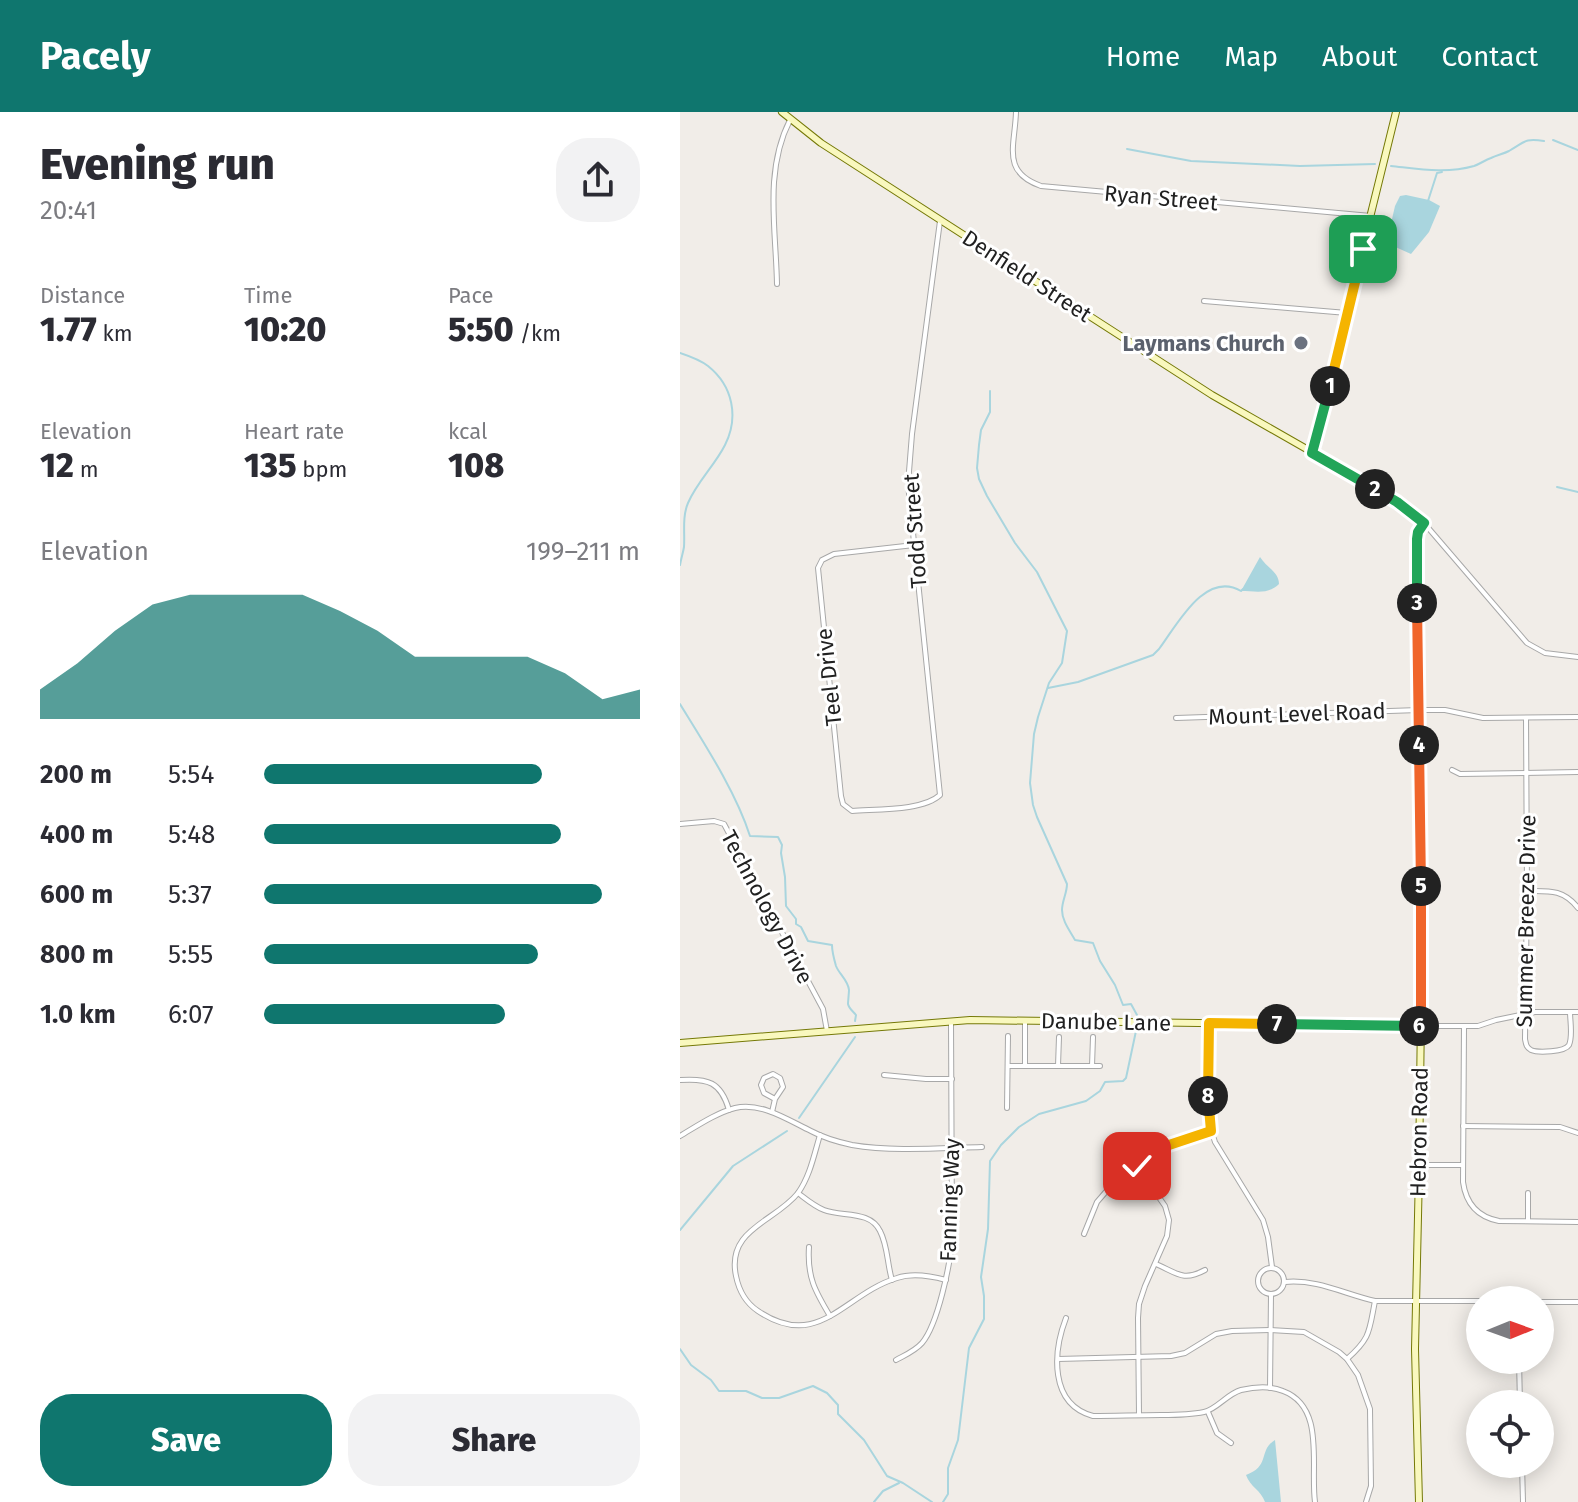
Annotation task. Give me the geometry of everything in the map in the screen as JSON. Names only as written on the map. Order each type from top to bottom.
[{"type":"street","name":"Denfield Street","points":[[782,112],[821,143],[1189,381],[1408,509],[1424,523],[1527,643],[1545,653],[1578,657]]},
{"type":"street","name":"Ryan Street","points":[[1016,112],[1015,167],[1026,181],[1041,186],[1371,216]]},
{"type":"street","points":[[1312,453],[1396,112]]},
{"type":"street","points":[[777,284],[773,191],[783,135],[790,120]]},
{"type":"street","name":"Todd Street","points":[[841,796],[843,804],[852,811],[922,805],[940,795],[908,484],[940,220]]},
{"type":"street","points":[[1204,301],[1347,313]]},
{"type":"street","name":"Hebron Road","points":[[1419,1502],[1415,1302],[1422,934],[1417,539],[1424,523]]},
{"type":"street","name":"Teel Drive","points":[[841,796],[818,568],[822,560],[834,554],[914,545]]},
{"type":"street","name":"Mount Level Road","points":[[1176,718],[1419,710],[1445,710],[1483,718],[1578,717]]},
{"type":"street","name":"Summer Breeze Drive","points":[[1526,718],[1525,1039],[1529,1048],[1559,1051],[1567,1047],[1570,1012]]},
{"type":"street","points":[[1452,770],[1460,774],[1578,772]]},
{"type":"street","name":"Technology Drive","points":[[680,824],[714,821],[724,824],[823,1009],[827,1031]]},
{"type":"street","points":[[1527,891],[1559,893],[1578,908]]},
{"type":"street","name":"Danube Lane","points":[[680,1043],[951,1021],[1464,1027],[1525,1013],[1578,1012]]},
{"type":"street","points":[[1025,1020],[1025,1066]]},
{"type":"street","name":"Fanning Way","points":[[896,1360],[915,1350],[927,1336],[950,1262],[951,1021]]},
{"type":"street","points":[[1209,1023],[1208,1101],[1211,1131],[1263,1220],[1272,1267]]},
{"type":"street","points":[[1464,1027],[1463,1165],[1465,1195],[1471,1206],[1490,1219],[1578,1222]]},
{"type":"street","points":[[1007,1108],[1008,1036]]},
{"type":"street","points":[[1058,1066],[1059,1037]]},
{"type":"street","points":[[1092,1066],[1093,1037]]},
{"type":"street","points":[[1008,1066],[1100,1066]]},
{"type":"street","points":[[772,1112],[783,1082],[776,1075],[768,1075],[762,1082],[762,1090],[775,1099]]},
{"type":"street","points":[[884,1075],[952,1079]]},
{"type":"street","points":[[680,1080],[702,1080],[717,1087],[729,1110]]},
{"type":"street","points":[[680,1136],[729,1110],[750,1107],[772,1112],[843,1143],[982,1147]]},
{"type":"street","points":[[1463,1126],[1560,1127],[1578,1133]]},
{"type":"street","points":[[1084,1234],[1102,1195],[1137,1166],[1163,1147],[1211,1131]]},
{"type":"street","points":[[820,1135],[810,1169],[798,1193],[749,1232],[738,1248],[735,1262],[737,1281],[752,1307],[778,1322],[808,1326],[903,1276],[946,1280]]},
{"type":"street","points":[[1419,1165],[1463,1165]]},
{"type":"street","points":[[1137,1166],[1165,1206],[1169,1220],[1167,1236],[1139,1304],[1139,1415]]},
{"type":"street","points":[[798,1193],[827,1211],[857,1215],[875,1224],[883,1238],[892,1280]]},
{"type":"street","points":[[1528,1193],[1528,1221]]},
{"type":"street","points":[[809,1247],[813,1286],[830,1316]]},
{"type":"street","points":[[1156,1264],[1184,1277],[1193,1277],[1205,1270]]},
{"type":"street","points":[[1272,1267],[1283,1273],[1285,1282],[1282,1290],[1271,1294],[1261,1290],[1258,1282],[1260,1273],[1272,1267]]},
{"type":"street","points":[[1285,1282],[1321,1283],[1375,1301],[1466,1301]]},
{"type":"street","points":[[1270,1388],[1271,1294]]},
{"type":"street","points":[[1347,1359],[1369,1335],[1375,1301]]},
{"type":"street","points":[[1554,1302],[1578,1302]]},
{"type":"street","points":[[1066,1318],[1059,1340],[1060,1390],[1082,1413],[1093,1416],[1208,1412],[1237,1391],[1270,1388],[1297,1398],[1311,1419],[1315,1502]]},
{"type":"street","points":[[1058,1359],[1171,1356],[1185,1353],[1224,1332],[1304,1332],[1332,1347],[1347,1359],[1358,1375],[1370,1409],[1371,1486],[1366,1502]]},
{"type":"street","points":[[1208,1412],[1217,1433],[1231,1443]]},
{"type":"street","points":[[1522,1478],[1523,1502]]},
{"type":"water","points":[[1406,195],[1440,206],[1429,232],[1411,254],[1387,241],[1395,206],[1400,196]]},
{"type":"water","points":[[1260,557],[1275,573],[1279,584],[1266,591],[1241,591]]},
{"type":"water","points":[[1275,1440],[1281,1502],[1265,1502],[1246,1475],[1259,1467],[1267,1448]]},
{"type":"waterway","points":[[1553,140],[1578,150]]},
{"type":"waterway","points":[[1391,166],[1453,170],[1476,165],[1525,142],[1544,141]]},
{"type":"waterway","points":[[1127,149],[1191,161],[1300,166],[1375,164]]},
{"type":"waterway","points":[[1428,201],[1437,173],[1442,172]]},
{"type":"waterway","points":[[680,353],[702,362],[716,374],[728,392],[732,413],[725,445],[686,508],[680,565]]},
{"type":"waterway","points":[[990,391],[990,412],[981,430],[979,445],[979,479],[1015,543],[1037,572],[1067,631],[1062,663],[1049,683],[1034,734],[1030,783],[1033,805],[1067,884],[1063,918],[1075,940],[1093,943],[1123,1005],[1131,1004],[1137,1015]]},
{"type":"waterway","points":[[1557,487],[1578,492]]},
{"type":"waterway","points":[[1048,688],[1078,682],[1153,655],[1193,603],[1204,594],[1228,586],[1243,589]]},
{"type":"waterway","points":[[680,704],[728,785],[750,836],[778,837],[782,845],[786,906],[808,941],[832,945],[836,966],[848,986],[848,1004],[856,1015],[855,1021]]},
{"type":"waterway","points":[[943,1502],[948,1494],[948,1468],[958,1440],[969,1348],[984,1319],[981,1277],[988,1229],[990,1161],[1019,1127],[1039,1114],[1086,1101],[1100,1091],[1105,1082],[1123,1081],[1136,1031]]},
{"type":"waterway","points":[[799,1118],[855,1037]]},
{"type":"waterway","points":[[680,1230],[733,1166],[787,1131]]},
{"type":"waterway","points":[[680,1349],[691,1365],[711,1380],[719,1391],[746,1391],[762,1398],[779,1398],[813,1386],[827,1393],[838,1405],[838,1414],[864,1440],[887,1476],[932,1502]]},
{"type":"waterway","points":[[874,1502],[883,1491],[899,1483]]},
{"type":"place","name":"Laymans Church","points":[[1301,343]]},
{"type":"route","points":[[1137,1166],[1163,1147],[1211,1131],[1208,1115],[1209,1023],[1420,1026],[1422,934],[1417,539],[1424,523],[1387,495],[1312,453],[1363,249]]}]
